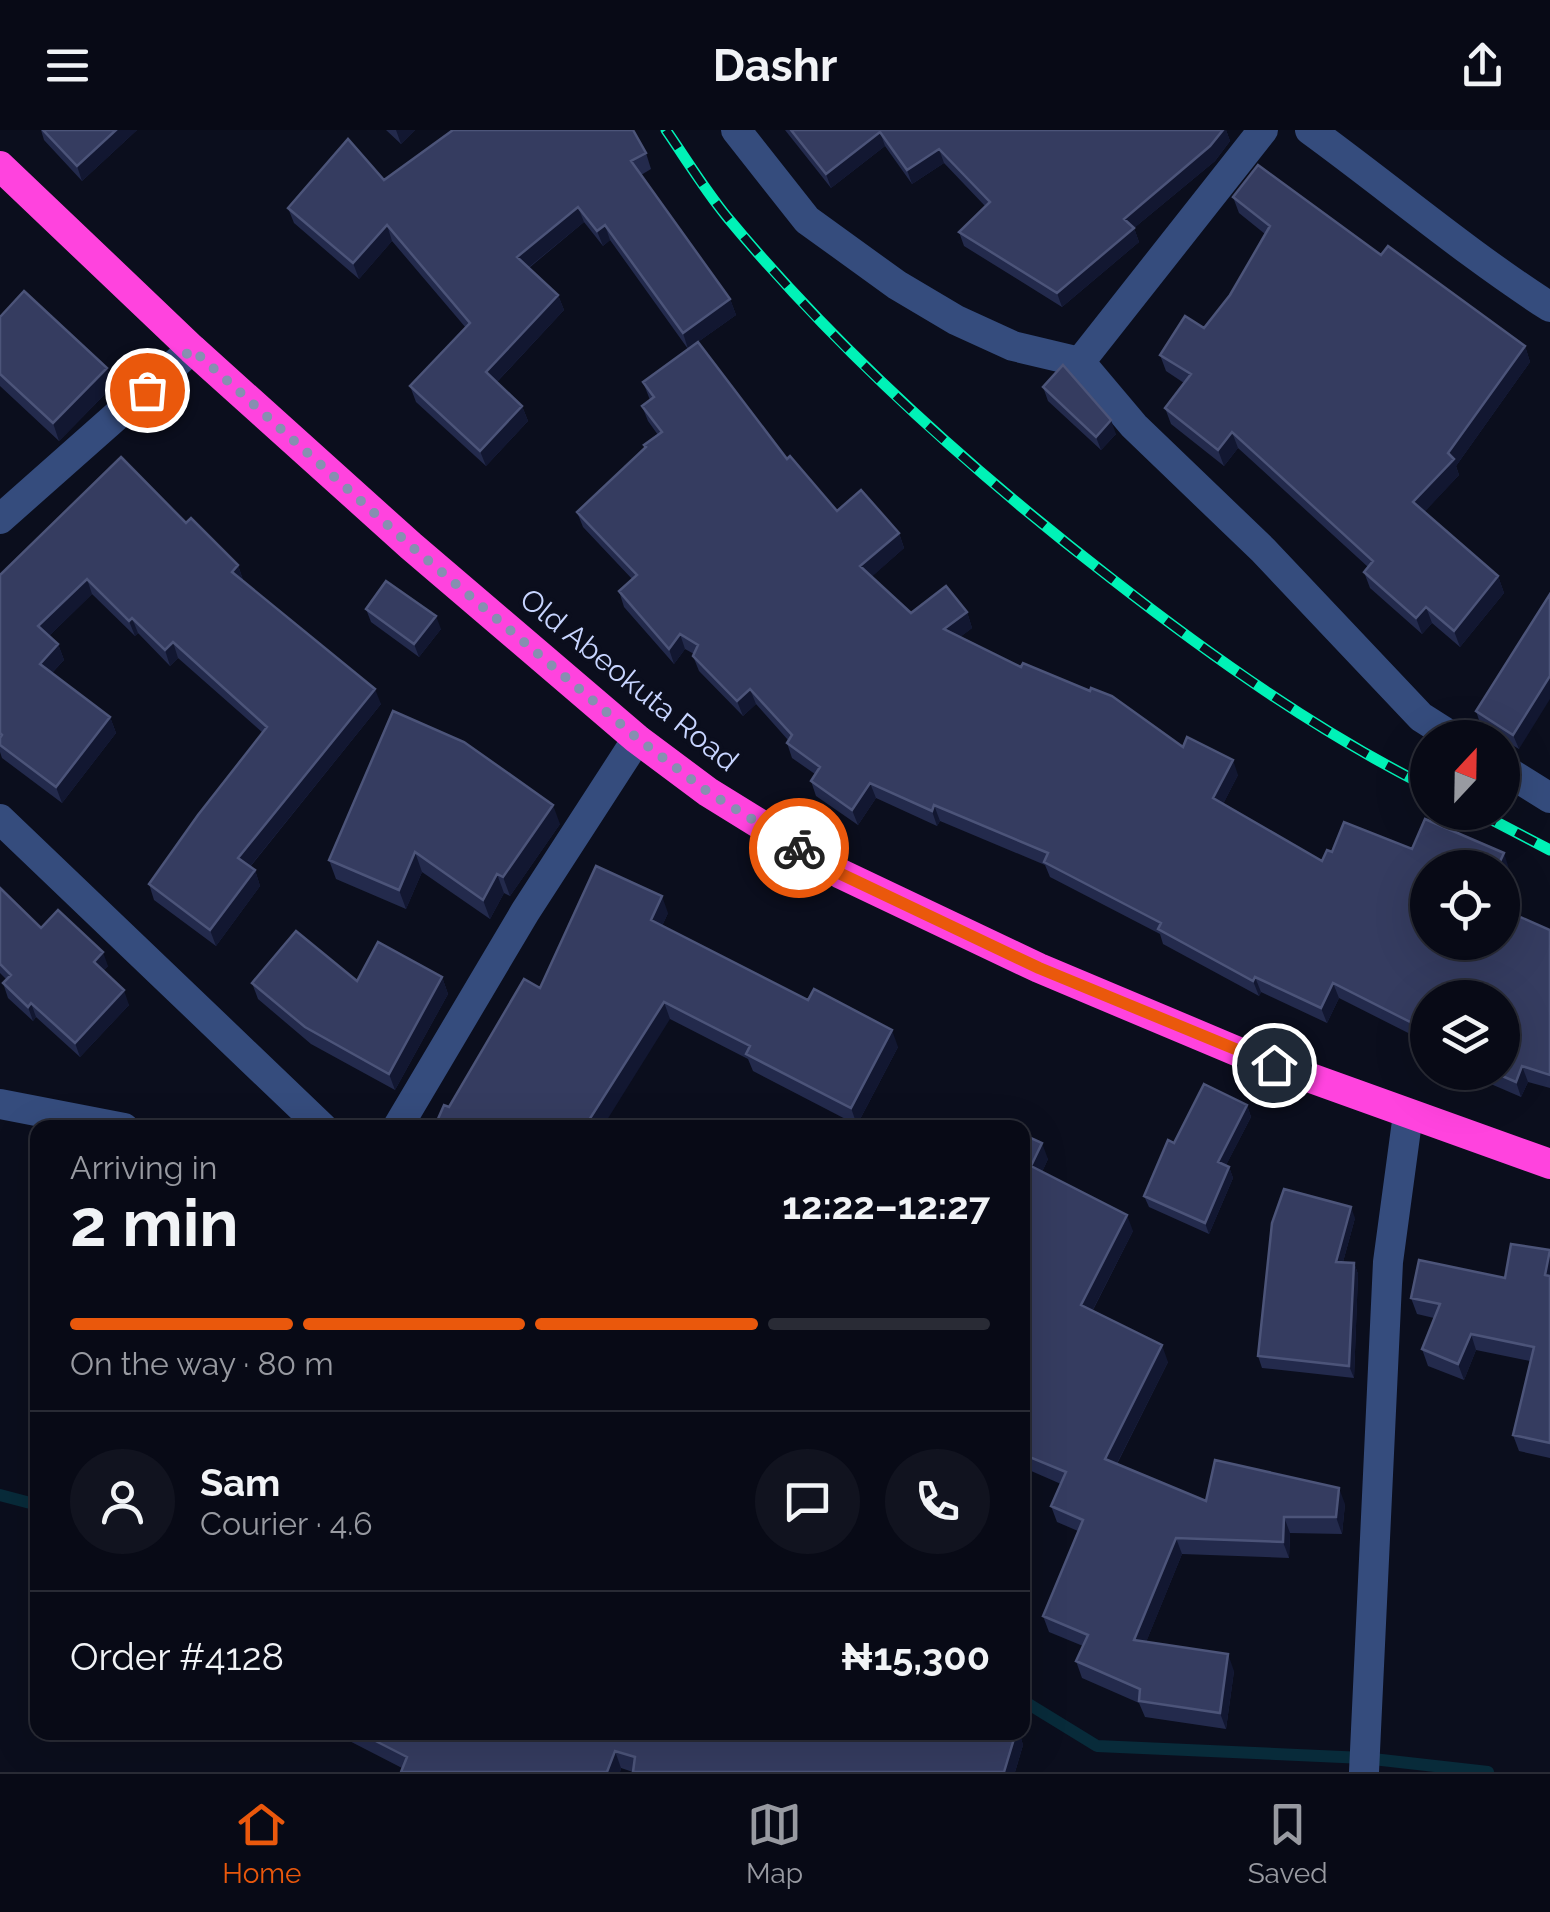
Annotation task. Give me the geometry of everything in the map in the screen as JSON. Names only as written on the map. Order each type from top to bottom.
[{"type":"highway","name":"Old Abeokuta Road","points":[[0,166],[192,349],[411,546],[637,738],[708,792],[841,874],[1039,968],[1241,1053],[1550,1164]]},
{"type":"street","points":[[736,130],[808,220],[897,285],[956,320],[1013,346],[1080,362],[1134,426],[1263,550],[1426,720]]},
{"type":"street","points":[[1080,362],[1262,130]]},
{"type":"street","points":[[1310,130],[1378,179],[1481,263],[1550,308]]},
{"type":"street","points":[[0,519],[192,349]]},
{"type":"street","points":[[402,1120],[526,912],[637,738]]},
{"type":"street","points":[[1520,779],[1550,798]]},
{"type":"street","points":[[0,820],[314,1120]]},
{"type":"street","points":[[0,1104],[83,1120]]},
{"type":"street","points":[[1364,1772],[1388,1262],[1408,1114]]},
{"type":"building","points":[[43,130],[116,130],[77,166]]},
{"type":"building","points":[[453,130],[633,130],[646,153],[631,161],[730,299],[683,333],[605,225],[597,231],[578,207],[517,257],[558,295],[486,372],[522,406],[480,451],[410,386],[470,323],[387,225],[353,263],[288,208],[348,139],[384,180]]},
{"type":"building","points":[[791,130],[1223,130],[1210,146],[1124,219],[1134,228],[1057,293],[959,232],[990,202],[939,149],[907,170],[880,132],[826,174]]},
{"type":"building","points":[[1258,165],[1381,255],[1388,246],[1525,346],[1448,453],[1454,459],[1413,502],[1498,576],[1454,631],[1426,607],[1416,618],[1364,572],[1373,561],[1232,432],[1218,450],[1165,408],[1191,374],[1160,355],[1185,316],[1204,328],[1230,295],[1270,226],[1233,197]]},
{"type":"building","points":[[24,291],[107,368],[53,423],[0,374],[0,317]]},
{"type":"building","points":[[698,342],[787,459],[790,456],[837,511],[861,490],[899,533],[860,566],[911,613],[946,586],[967,612],[944,629],[1021,667],[1023,663],[1112,696],[1183,747],[1187,737],[1233,760],[1213,798],[1322,861],[1327,850],[1332,852],[1344,822],[1412,849],[1420,830],[1451,830],[1497,850],[1410,850],[1410,960],[1520,960],[1520,917],[1550,930],[1550,1075],[1522,1066],[1520,1071],[1520,980],[1410,980],[1410,1022],[1333,983],[1321,1008],[1255,977],[1253,981],[1158,929],[1161,923],[1044,862],[1048,853],[934,805],[932,811],[870,783],[852,810],[811,781],[820,767],[787,743],[792,735],[750,689],[737,701],[693,656],[698,645],[680,634],[669,649],[619,591],[637,575],[577,512],[662,432],[642,406],[654,397],[643,382]]},
{"type":"building","points":[[1063,365],[1111,420],[1096,437],[1043,387]]},
{"type":"building","points":[[121,457],[186,523],[191,518],[238,565],[232,572],[375,689],[238,858],[255,870],[210,930],[149,884],[267,727],[173,642],[165,650],[87,579],[38,626],[58,644],[40,664],[110,717],[56,787],[0,745],[0,575]]},
{"type":"building","points":[[386,581],[436,616],[414,644],[366,609]]},
{"type":"building","points":[[1550,594],[1550,676],[1520,724],[1520,720],[1490,720],[1476,711]]},
{"type":"building","points":[[393,711],[464,742],[553,805],[503,877],[497,874],[483,900],[415,852],[399,890],[329,860]]},
{"type":"building","points":[[596,866],[662,896],[651,920],[808,1000],[814,989],[892,1030],[851,1108],[746,1054],[750,1046],[664,1002],[589,1120],[437,1120],[444,1105],[449,1107],[524,979],[540,988]]},
{"type":"building","points":[[0,888],[41,928],[58,910],[103,952],[94,962],[124,990],[75,1043],[3,983],[11,975],[0,964]]},
{"type":"building","points":[[296,931],[357,981],[378,942],[442,977],[389,1074],[305,1027],[252,983]]},
{"type":"building","points":[[1204,1084],[1247,1105],[1218,1162],[1229,1167],[1205,1223],[1144,1196],[1168,1140],[1174,1143]]},
{"type":"building","points":[[1030,1138],[1042,1143],[1031,1166],[1127,1215],[1081,1305],[1162,1345],[1105,1459],[1206,1501],[1215,1460],[1339,1488],[1336,1517],[1284,1517],[1283,1542],[1176,1538],[1134,1640],[1228,1654],[1220,1713],[1139,1701],[1140,1689],[1076,1661],[1088,1635],[1043,1616],[1083,1520],[1051,1506],[1066,1472],[1030,1457]]},
{"type":"building","points":[[1284,1189],[1351,1207],[1336,1262],[1354,1263],[1349,1366],[1258,1356],[1272,1223]]},
{"type":"building","points":[[1511,1244],[1550,1250],[1545,1275],[1550,1276],[1550,1443],[1513,1435],[1534,1347],[1471,1334],[1458,1364],[1422,1349],[1440,1304],[1411,1298],[1419,1260],[1505,1278]]},
{"type":"building","points":[[374,1740],[1014,1740],[1004,1772],[633,1772],[635,1757],[615,1751],[607,1772],[401,1772],[407,1757]]},
{"type":"waterway","points":[[0,1495],[30,1503]]},
{"type":"waterway","points":[[1030,1705],[1097,1746],[1364,1758],[1488,1772]]},
{"type":"railway","points":[[666,130],[719,207],[770,267],[862,363],[958,453],[1060,538],[1226,664],[1304,716],[1410,778]]},
{"type":"railway","points":[[1512,830],[1550,850]]},
{"type":"way so far","points":[[147,390],[192,349],[411,546],[637,738],[708,792],[799,848]]},
{"type":"route","points":[[799,848],[841,874],[1039,968],[1274,1065]]}]
